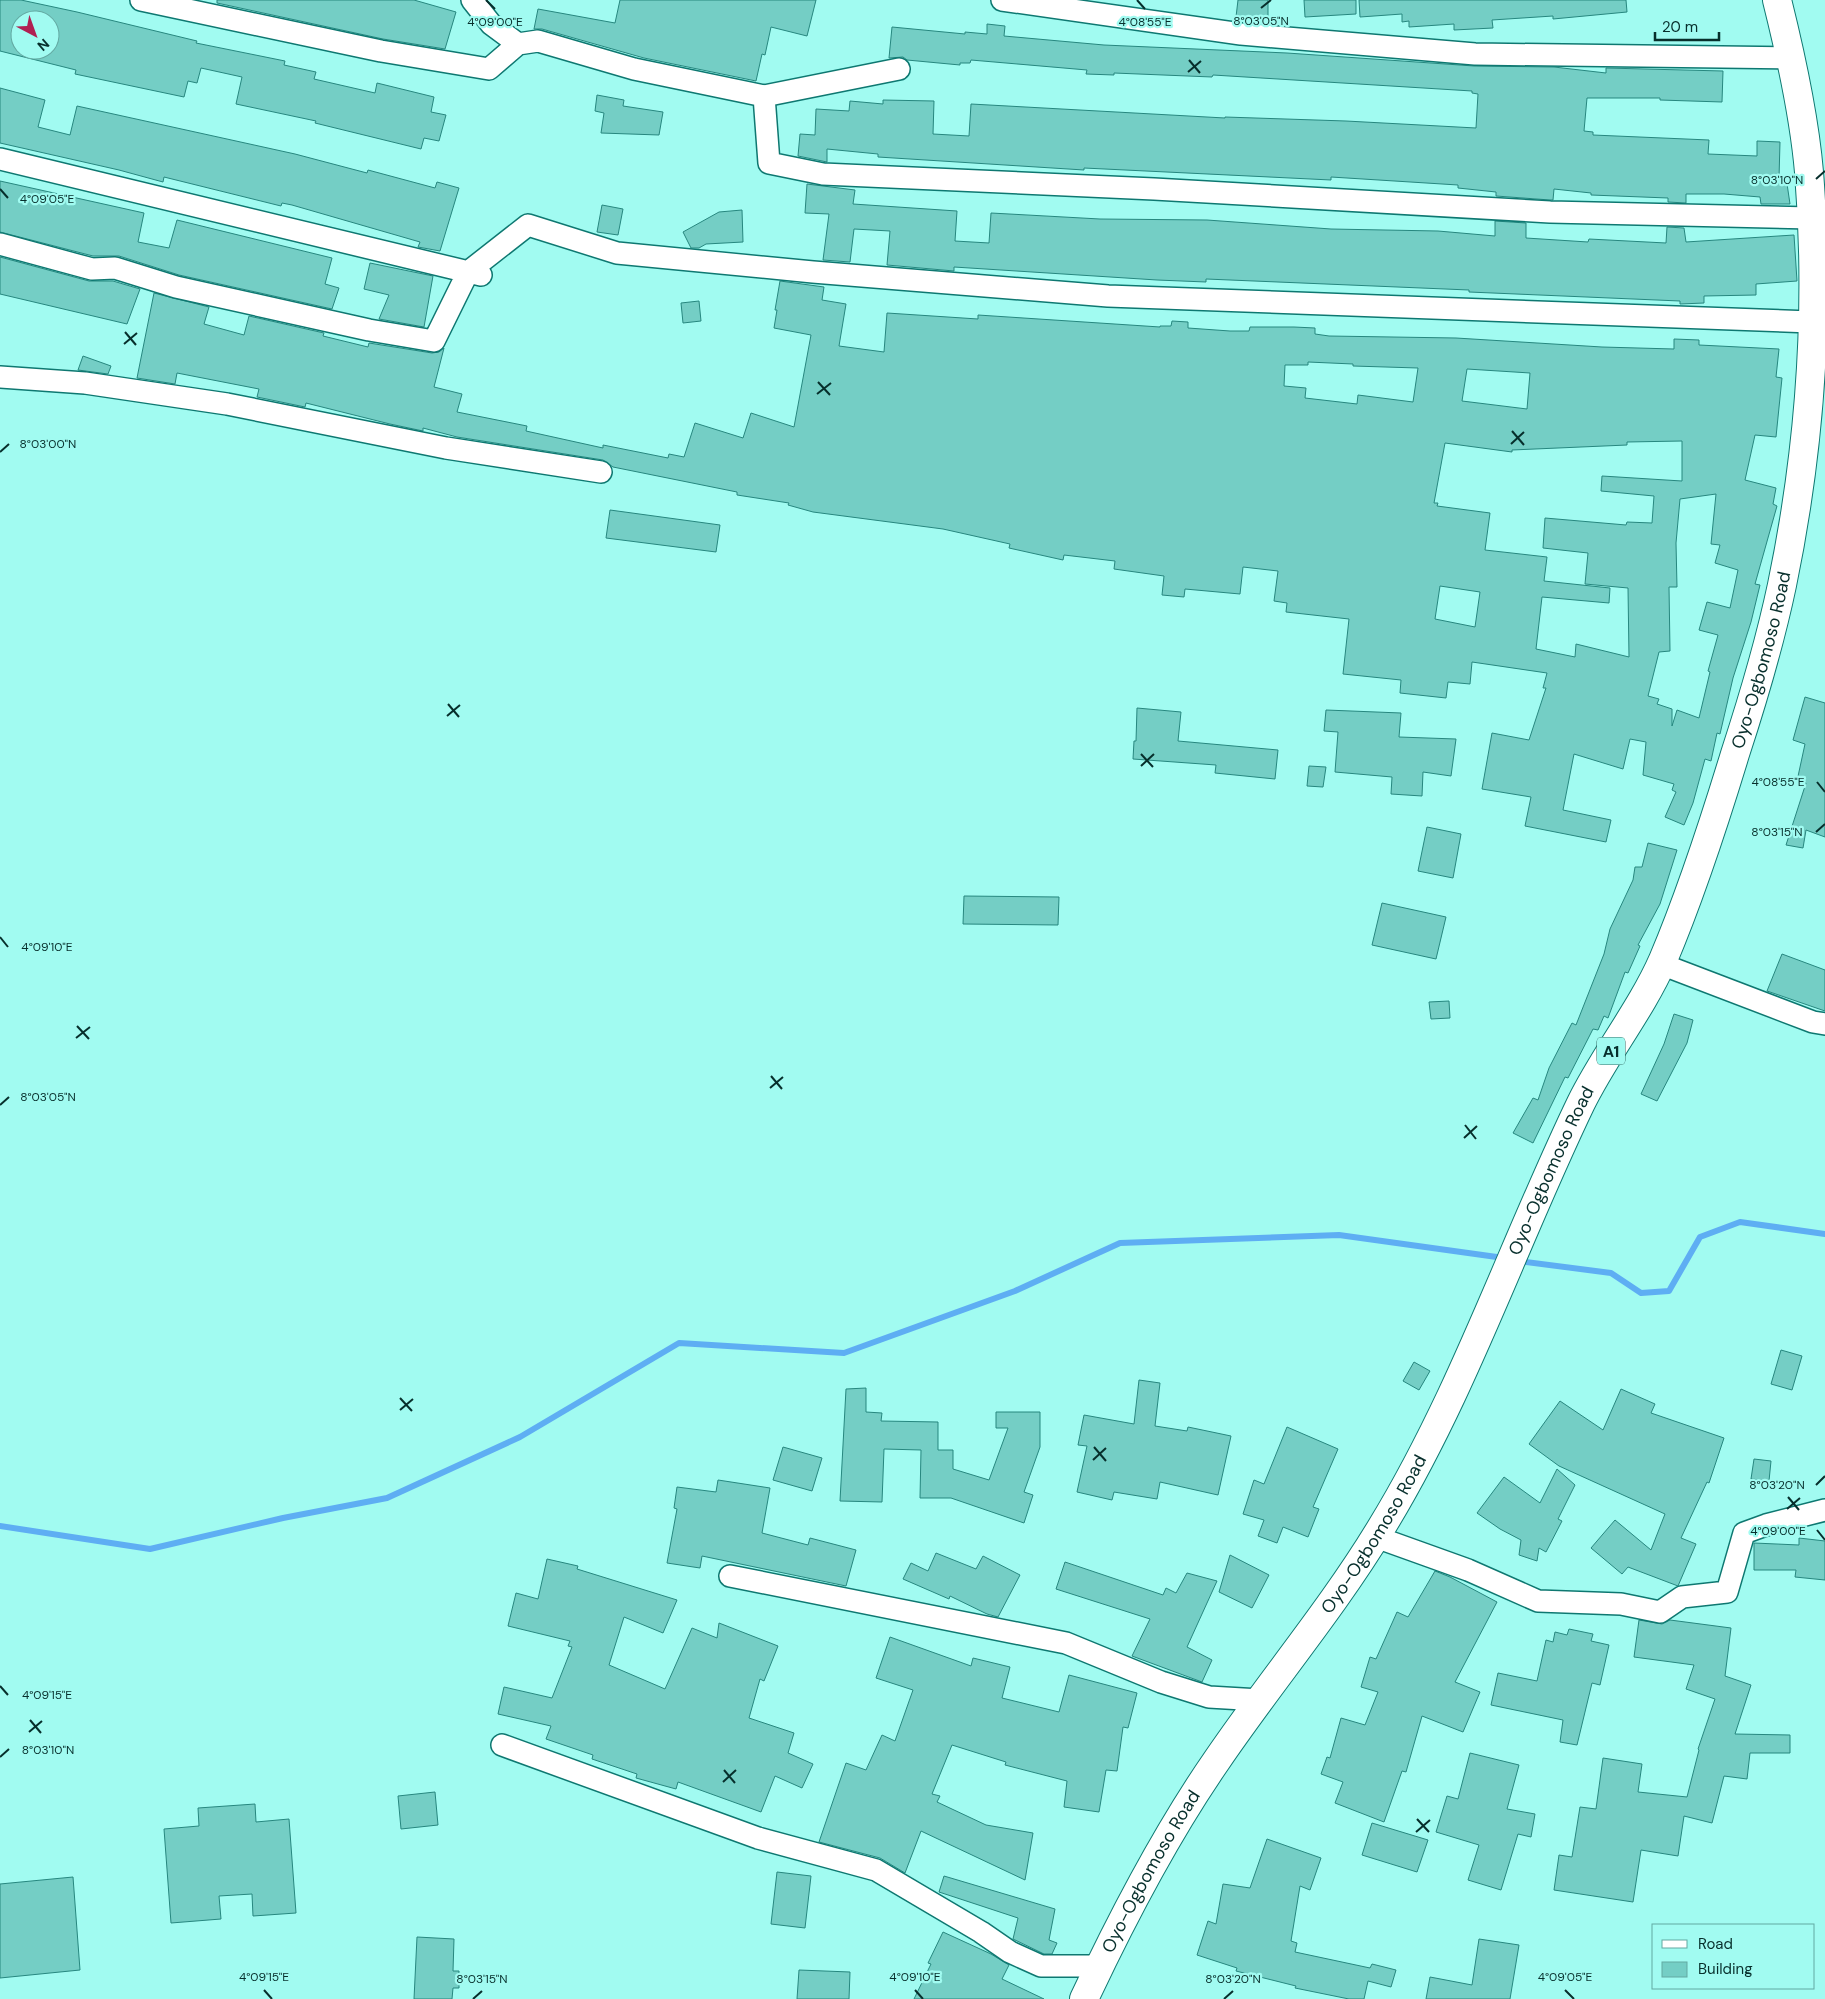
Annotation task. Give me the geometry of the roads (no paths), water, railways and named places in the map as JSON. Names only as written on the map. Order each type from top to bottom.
[{"type":"highway","name":"Oyo-Ogbomoso Road","points":[[1084,1999],[1170,1830],[1376,1537],[1411,1480],[1449,1401],[1583,1099],[1661,964],[1718,810],[1754,692],[1782,588],[1801,477],[1811,378],[1813,266],[1808,167],[1792,58],[1777,0]]},
{"type":"street","points":[[141,0],[381,51],[489,68],[518,44],[538,41],[634,69],[764,96],[899,69]]},
{"type":"street","points":[[472,0],[491,24],[518,44]]},
{"type":"street","points":[[491,24],[494,0]]},
{"type":"street","points":[[1002,0],[1241,34],[1475,54],[1792,58]]},
{"type":"street","points":[[764,96],[769,163],[823,174],[1154,189],[1550,212],[1811,218]]},
{"type":"street","points":[[0,159],[477,274]]},
{"type":"street","points":[[0,244],[92,269],[115,268],[176,287],[369,330],[434,341],[477,274],[528,225],[616,253],[1108,296],[1811,322]]},
{"type":"street","points":[[0,377],[85,383],[227,404],[446,448],[600,472]]},
{"type":"street","points":[[1661,964],[1813,1022],[1825,1024]]},
{"type":"street","points":[[1376,1537],[1468,1570],[1538,1601],[1621,1604],[1660,1612],[1682,1597],[1727,1592],[1744,1533],[1766,1525],[1825,1510]]},
{"type":"street","points":[[730,1576],[1066,1643],[1161,1682],[1209,1698],[1260,1700]]},
{"type":"street","points":[[502,1745],[758,1838],[876,1870],[981,1932],[1010,1952],[1041,1966],[1100,1966]]},
{"type":"waterway","points":[[1519,1261],[1611,1273],[1641,1293],[1669,1291],[1700,1237],[1740,1222],[1825,1234]]},
{"type":"waterway","points":[[0,1526],[150,1549],[283,1518],[387,1498],[520,1437],[679,1343],[844,1353],[1015,1291],[1120,1243],[1339,1235],[1504,1258]]}]
